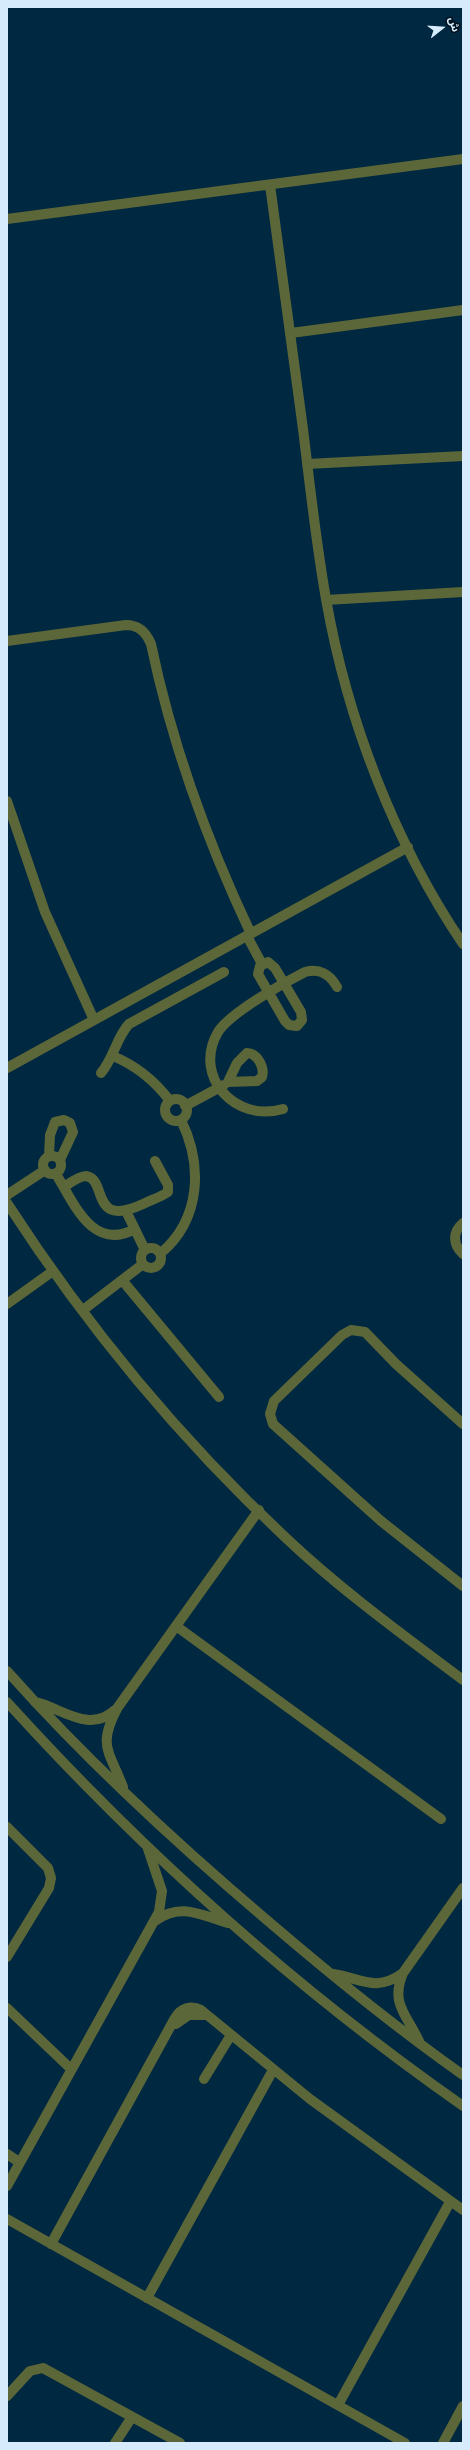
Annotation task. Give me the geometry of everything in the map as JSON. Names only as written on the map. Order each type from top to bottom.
[{"type":"street","points":[[7,219],[463,159]]},
{"type":"street","points":[[270,185],[326,600],[343,673],[361,732],[408,847],[432,893],[463,944]]},
{"type":"street","points":[[290,333],[463,310]]},
{"type":"street","points":[[308,464],[463,456]]},
{"type":"street","points":[[326,600],[463,592]]},
{"type":"street","points":[[7,641],[126,625],[137,627],[146,634],[150,644],[168,717],[191,791],[219,863],[262,964]]},
{"type":"street","points":[[7,801],[45,912],[94,1020]]},
{"type":"street","points":[[7,1068],[408,847]]},
{"type":"street","points":[[268,962],[274,965],[285,984],[302,1014],[302,1020],[297,1026],[286,1024],[258,974],[258,968],[262,964],[268,962]]},
{"type":"street","points":[[283,1109],[267,1112],[243,1108],[230,1100],[223,1085],[213,1072],[211,1056],[218,1033],[234,1015],[305,972],[314,970],[328,975],[337,986]]},
{"type":"street","points":[[101,1073],[113,1056],[123,1033],[134,1021],[224,972]]},
{"type":"street","points":[[113,1056],[145,1074],[170,1101]]},
{"type":"street","points":[[185,1106],[223,1085]]},
{"type":"street","points":[[170,1101],[179,1100],[185,1106],[185,1115],[181,1120]]},
{"type":"street","points":[[170,1101],[165,1109],[166,1116],[172,1120],[181,1120]]},
{"type":"street","points":[[49,1156],[52,1128],[58,1121],[64,1120],[70,1123],[73,1132],[60,1160]]},
{"type":"street","points":[[161,1253],[174,1240],[185,1225],[194,1195],[194,1162],[190,1140],[181,1120]]},
{"type":"street","points":[[44,1170],[44,1160],[49,1156],[55,1156],[60,1160],[62,1166],[56,1174]]},
{"type":"street","points":[[64,1186],[83,1176],[88,1177],[92,1180],[106,1206],[115,1211],[126,1211],[168,1192],[168,1185],[155,1161]]},
{"type":"street","points":[[44,1170],[50,1174],[56,1174]]},
{"type":"street","points":[[7,1194],[44,1170]]},
{"type":"street","points":[[56,1174],[85,1220],[94,1229],[105,1234],[118,1235],[135,1229]]},
{"type":"street","points":[[7,1203],[53,1271],[174,1422],[285,1538],[341,1586],[463,1680]]},
{"type":"street","points":[[126,1211],[145,1250]]},
{"type":"street","points":[[463,1223],[457,1229],[454,1239],[457,1249],[463,1254]]},
{"type":"street","points":[[463,1227],[460,1239],[463,1249]]},
{"type":"street","points":[[156,1248],[161,1253],[162,1260],[155,1268],[149,1268],[143,1264],[141,1258],[145,1250],[156,1248]]},
{"type":"street","points":[[83,1310],[143,1264]]},
{"type":"street","points":[[7,1304],[53,1271]]},
{"type":"street","points":[[122,1280],[219,1397]]},
{"type":"street","points":[[463,1424],[377,1345],[365,1332],[356,1329],[346,1332],[283,1393],[272,1405],[270,1414],[273,1424],[369,1510],[463,1586]]},
{"type":"street","points":[[124,1791],[106,1746],[107,1728],[118,1707],[259,1510]]},
{"type":"street","points":[[176,1626],[440,1819]]},
{"type":"street","points":[[7,1671],[35,1702],[124,1791],[224,1884],[331,1974],[420,2044],[463,2075]]},
{"type":"street","points":[[7,1702],[147,1846],[230,1924],[374,2041],[463,2106]]},
{"type":"street","points":[[35,1702],[57,1708],[72,1717],[88,1720],[105,1717],[118,1707]]},
{"type":"street","points":[[7,1827],[48,1868],[51,1878],[49,1888],[43,1895],[7,1957]]},
{"type":"street","points":[[7,2186],[19,2162],[160,1912],[162,1891],[147,1846]]},
{"type":"street","points":[[420,2044],[403,2014],[398,1999],[398,1984],[403,1973],[463,1888]]},
{"type":"street","points":[[155,1921],[169,1913],[185,1910],[230,1924]]},
{"type":"street","points":[[331,1974],[369,1984],[390,1981],[403,1973]]},
{"type":"street","points":[[7,2008],[71,2069]]},
{"type":"street","points":[[52,2244],[170,2029],[189,2015],[200,2014],[210,2018],[273,2070],[450,2202],[463,2210]]},
{"type":"street","points":[[204,2079],[231,2035]]},
{"type":"street","points":[[147,2298],[273,2070]]},
{"type":"street","points":[[7,2154],[19,2162]]},
{"type":"street","points":[[338,2405],[450,2202]]},
{"type":"street","points":[[7,2219],[405,2443]]},
{"type":"street","points":[[7,2396],[30,2371],[43,2368],[180,2443]]},
{"type":"street","points":[[443,2443],[463,2406]]},
{"type":"street","points":[[115,2443],[132,2416]]}]
